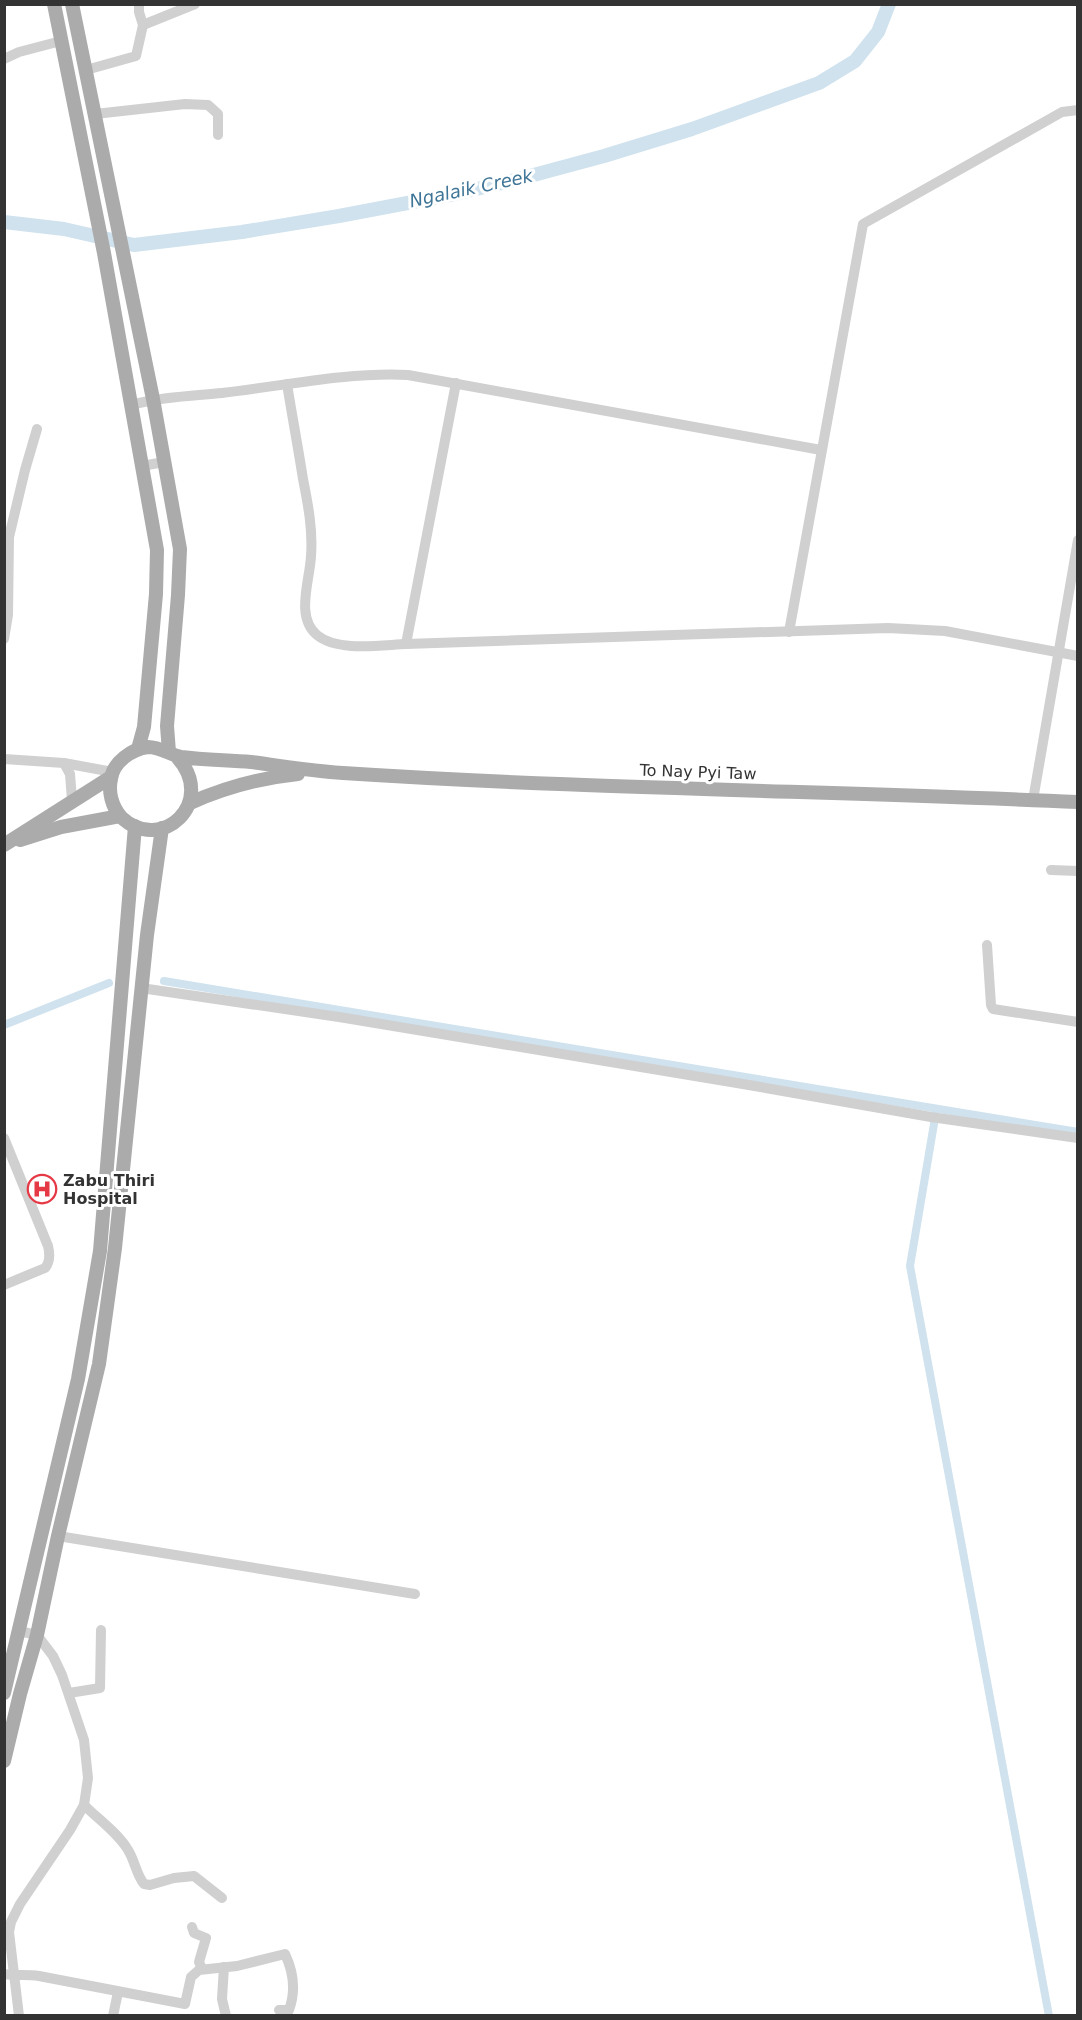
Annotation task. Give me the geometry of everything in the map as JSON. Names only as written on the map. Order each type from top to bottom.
[{"type":"main road","points":[[54,4],[104,253],[158,550],[144,727],[138,749]]},
{"type":"main road","points":[[72,4],[153,399],[180,549],[167,726],[173,754],[186,766],[191,778],[190,803],[179,819],[162,828],[146,829],[135,826],[120,816],[113,805],[110,792],[112,775],[122,759],[138,749],[159,748],[173,754],[318,772]]},
{"type":"main road","points":[[190,803],[228,787],[265,777],[318,772]]},
{"type":"main road","name":"To Nay Pyi Taw","points":[[318,772],[453,780],[1077,802]]},
{"type":"main road","points":[[6,844],[112,775]]},
{"type":"main road","points":[[6,844],[61,827],[120,816]]},
{"type":"main road","points":[[4,1693],[78,1379],[100,1251],[135,826]]},
{"type":"main road","points":[[4,1761],[37,1635],[57,1536],[100,1354],[115,1248],[152,889],[162,828]]},
{"type":"street","points":[[86,70],[136,56],[142,25],[139,4]]},
{"type":"street","points":[[142,25],[195,4]]},
{"type":"street","points":[[4,59],[19,52],[61,41]]},
{"type":"street","points":[[95,114],[185,104],[208,105],[218,114],[218,135]]},
{"type":"street","points":[[789,632],[863,224],[1062,112],[1077,110]]},
{"type":"street","points":[[131,405],[153,399],[287,384],[384,374],[408,375],[821,450]]},
{"type":"street","points":[[406,644],[456,383]]},
{"type":"street","points":[[287,384],[311,527],[311,556],[306,602],[308,625],[316,635],[328,642],[342,645],[406,644],[888,628],[945,630],[1077,656]]},
{"type":"street","points":[[4,639],[8,615],[9,537],[37,429]]},
{"type":"street","points":[[142,466],[164,462]]},
{"type":"street","points":[[1033,800],[1077,540]]},
{"type":"street","points":[[4,759],[64,763],[112,775]]},
{"type":"street","points":[[64,763],[70,774],[72,800]]},
{"type":"street","points":[[1051,870],[1077,871]]},
{"type":"street","points":[[987,945],[993,1009],[1077,1022]]},
{"type":"street","points":[[141,988],[361,1020],[933,1118],[1077,1138]]},
{"type":"street","points":[[4,1138],[50,1254],[45,1268],[4,1285]]},
{"type":"street","points":[[57,1536],[415,1594]]},
{"type":"street","points":[[69,1694],[100,1688],[101,1630]]},
{"type":"street","points":[[19,1631],[37,1635],[54,1656],[84,1740],[88,1770],[84,1805],[13,1917],[9,1932],[10,1975],[19,2016]]},
{"type":"street","points":[[84,1805],[123,1842],[132,1858],[138,1877],[144,1884],[150,1885],[174,1878],[194,1876],[222,1898]]},
{"type":"street","points":[[192,1927],[194,1933],[206,1938],[200,1962],[202,1969]]},
{"type":"street","points":[[10,1975],[39,1976],[185,2004],[191,1977],[196,1972],[202,1969],[237,1966],[285,1954],[292,1970],[294,1998],[289,2010],[279,2010]]},
{"type":"street","points":[[224,1967],[222,1999],[226,2016]]},
{"type":"street","points":[[113,2016],[118,1992]]},
{"type":"waterway","name":"Ngalaik Creek","points":[[4,222],[64,229],[134,245],[242,232],[339,216],[515,180],[692,129],[819,83],[855,61],[878,32],[889,4]]},
{"type":"waterway","points":[[164,981],[1078,1132]]},
{"type":"waterway","points":[[4,1025],[109,983]]},
{"type":"waterway","points":[[936,1112],[910,1266],[1049,2016]]},
{"type":"place","name":"Zabu Thiri Hospital","points":[[42,1189]]}]
